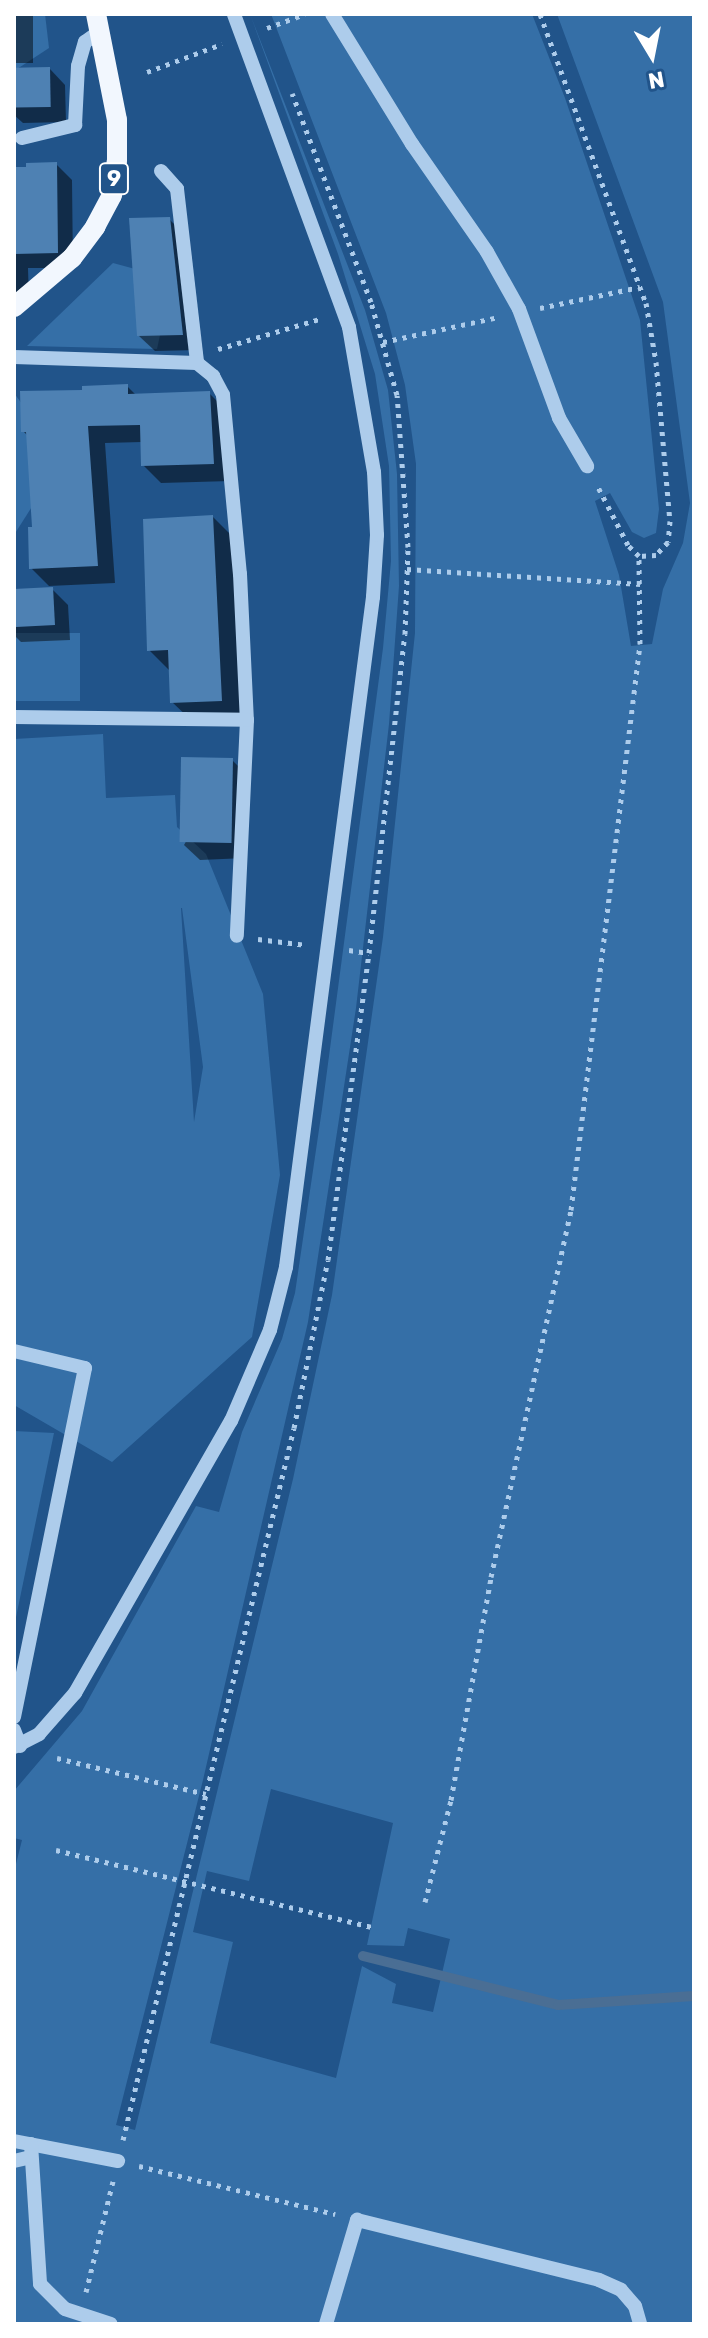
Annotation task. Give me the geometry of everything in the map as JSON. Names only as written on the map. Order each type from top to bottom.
[{"type":"main road","name":"9","points":[[14,307],[72,258],[95,227],[112,195],[117,161],[117,120],[98,22]]},
{"type":"street","points":[[14,1730],[17,1746],[56,1718],[75,1693],[231,1421],[270,1330],[286,1267],[373,597],[377,535],[374,472],[349,327],[234,14]]},
{"type":"street","points":[[332,14],[412,144],[494,264],[519,309],[559,418],[587,466]]},
{"type":"street","points":[[22,138],[75,125],[78,66],[85,42],[98,22]]},
{"type":"street","points":[[161,171],[177,189],[197,363]]},
{"type":"street","points":[[14,357],[197,363],[213,376],[223,395],[240,574],[247,720],[237,936]]},
{"type":"street","points":[[14,717],[247,720]]},
{"type":"street","points":[[14,1351],[85,1368],[14,1717]]},
{"type":"street","points":[[14,2141],[31,2150],[118,2161]]},
{"type":"street","points":[[14,2161],[31,2150]]},
{"type":"street","points":[[31,2150],[40,2284],[65,2309],[111,2324]]},
{"type":"street","points":[[326,2324],[357,2220],[599,2280],[621,2290],[635,2306],[640,2324]]},
{"type":"path","points":[[267,28],[305,14]]},
{"type":"path","points":[[540,14],[646,303],[656,362],[670,521],[668,542],[656,555],[639,556]]},
{"type":"path","points":[[147,72],[231,41]]},
{"type":"path","points":[[220,350],[331,315]]},
{"type":"path","points":[[425,1902],[451,1800],[491,1577],[571,1210],[640,644],[639,556],[620,532],[587,466]]},
{"type":"path","points":[[407,569],[641,584]]},
{"type":"path","points":[[237,936],[315,946]]},
{"type":"path","points":[[340,949],[369,953]]},
{"type":"path","points":[[57,1758],[206,1794]]},
{"type":"path","points":[[56,1850],[372,1927]]},
{"type":"path","points":[[118,2161],[357,2220]]},
{"type":"shaded area","points":[[14,14],[45,14],[49,48],[14,71]]},
{"type":"shaded area","points":[[250,14],[365,310],[388,390],[397,474],[399,586],[389,724],[356,1008],[308,1322],[203,1780],[116,2125],[135,2130],[293,1479],[332,1295],[383,937],[415,633],[416,464],[405,385],[386,313],[271,14],[532,14],[565,98],[640,320],[659,509],[656,533],[644,538],[632,532],[610,493],[595,501],[619,575],[631,646],[652,644],[663,589],[683,543],[690,503],[663,302],[557,14],[694,14],[694,2324],[14,2324],[14,1872],[22,1840],[14,1838],[14,1791],[82,1711],[196,1506],[219,1512],[242,1432],[282,1339],[295,1293],[383,648],[391,561],[389,466],[375,374],[338,254]],"holes":[[[271,1789],[393,1823],[367,1945],[404,1946],[408,1928],[450,1939],[433,2012],[392,2003],[396,1984],[362,1966],[336,2078],[210,2043],[233,1942],[193,1932],[207,1871],[249,1881]]]},
{"type":"shaded area","points":[[113,263],[172,279],[157,349],[27,346]]},
{"type":"shaded area","points":[[14,393],[28,412],[40,494],[14,535]]},
{"type":"shaded area","points":[[14,633],[80,633],[80,701],[14,701]]},
{"type":"shaded area","points":[[103,734],[106,798],[175,795],[177,827],[206,854],[263,994],[280,1175],[252,1337],[112,1462],[14,1405],[14,739]],"holes":[[[181,908],[182,908],[203,1067],[194,1122]]]},
{"type":"shaded area","points":[[14,1431],[54,1433],[14,1627]]},
{"type":"building","points":[[50,67],[51,107],[15,108],[14,68]]},
{"type":"building","points":[[57,162],[58,253],[14,254],[14,167],[26,167],[26,163]]},
{"type":"building","points":[[170,217],[183,335],[137,336],[129,218]]},
{"type":"building","points":[[128,384],[128,394],[210,391],[214,464],[141,466],[140,425],[88,426],[98,566],[29,569],[28,527],[32,527],[26,432],[21,432],[20,391],[82,390],[82,386]]},
{"type":"building","points":[[213,515],[222,701],[170,703],[168,650],[147,651],[143,519]]},
{"type":"building","points":[[53,587],[55,625],[16,627],[14,589]]},
{"type":"building","points":[[181,757],[233,758],[232,843],[180,842]]},
{"type":"waterway","points":[[363,1956],[558,2005],[694,1996]]}]
